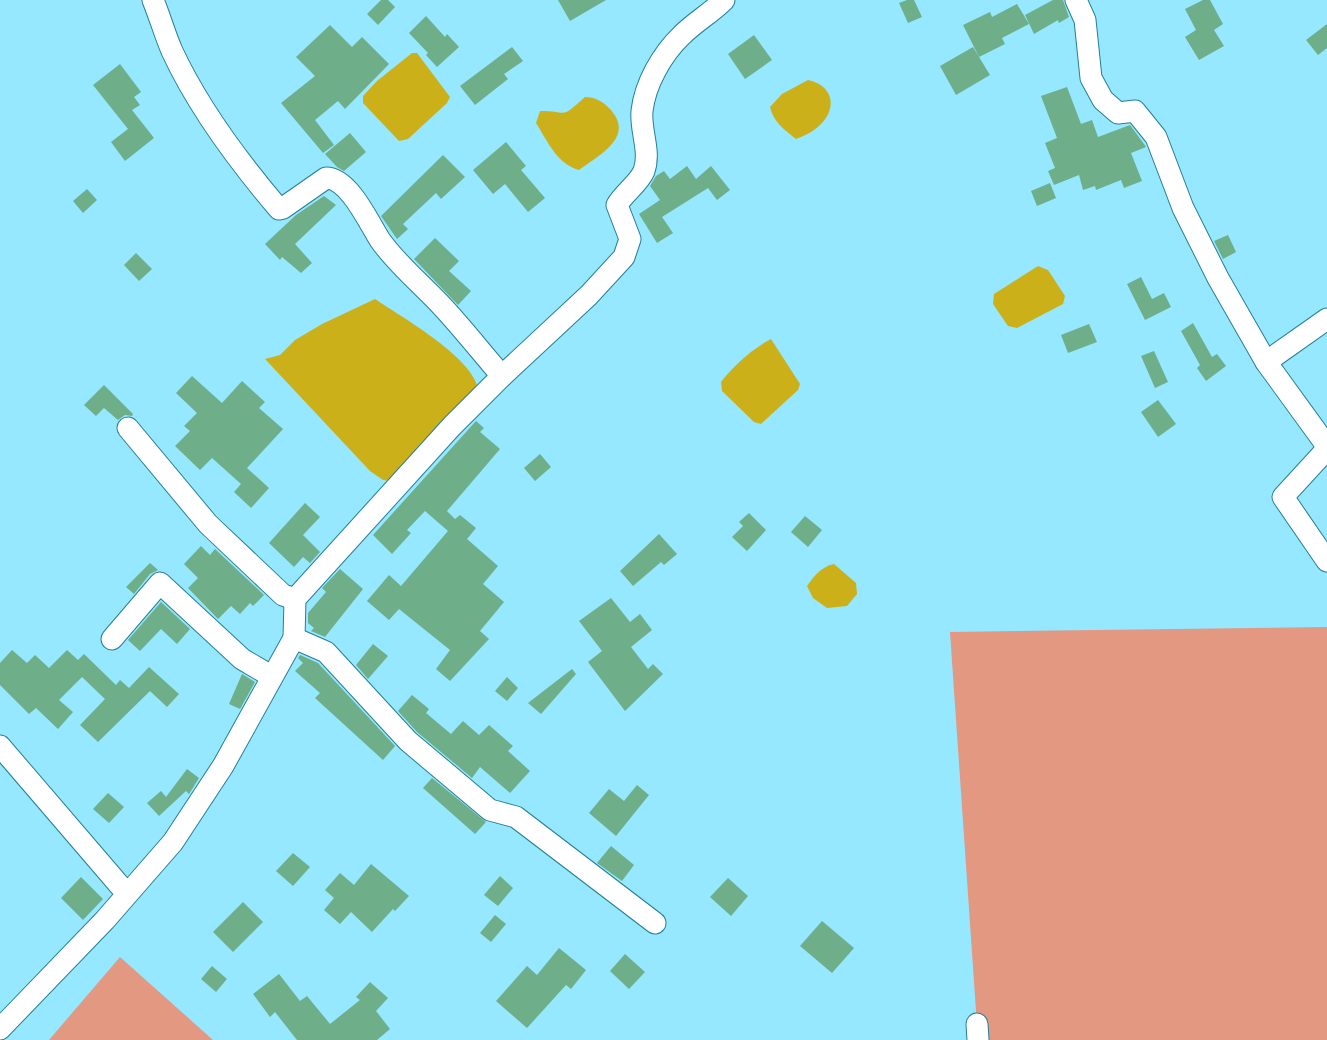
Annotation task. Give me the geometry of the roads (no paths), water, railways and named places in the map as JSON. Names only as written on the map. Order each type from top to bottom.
[{"type":"street","points":[[153,0],[172,51],[214,126],[279,209],[326,178],[339,182],[350,192],[383,243],[449,313],[502,376]]},
{"type":"street","points":[[0,1029],[127,894],[173,842],[199,805],[294,638],[295,599],[452,426],[545,338],[624,257],[629,239],[617,205],[623,194],[643,174],[647,158],[642,112],[651,80],[663,58],[681,35],[724,0]]},
{"type":"street","points":[[1076,0],[1085,20],[1091,78],[1103,100],[1118,113],[1135,111],[1156,136],[1183,208],[1218,278],[1266,362],[1327,447],[1283,497],[1327,561]]},
{"type":"street","points":[[1266,362],[1327,319]]},
{"type":"street","points":[[128,428],[208,524],[283,595],[295,599]]},
{"type":"street","points":[[112,639],[160,583],[242,659],[271,676]]},
{"type":"street","points":[[294,638],[326,652],[408,741],[490,810],[516,817],[655,923]]},
{"type":"street","points":[[0,746],[127,894]]}]
